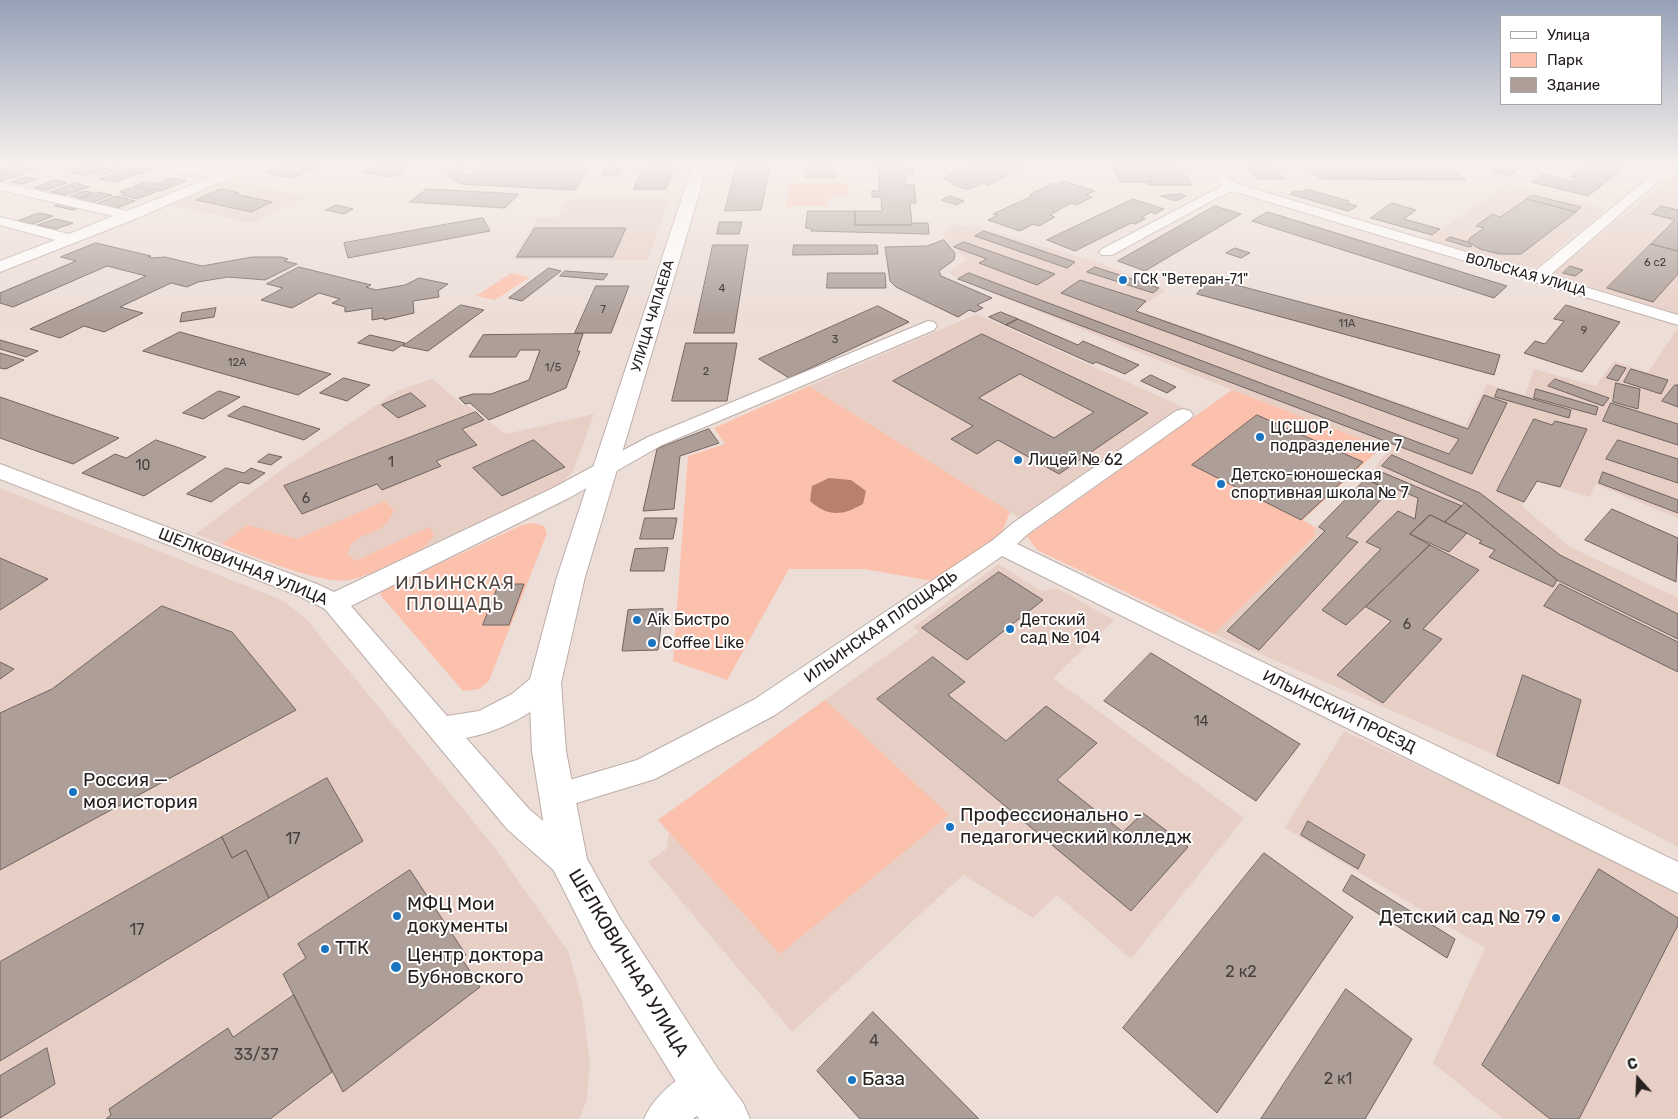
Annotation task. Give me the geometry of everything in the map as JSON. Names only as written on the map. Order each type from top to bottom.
[{"type":"street","points":[[0,267],[129,216]]},
{"type":"street","name":"УЛИЦА ЧАПАЕВА","points":[[606,468],[685,216]]},
{"type":"street","points":[[1107,252],[1173,216]]},
{"type":"street","name":"ВОЛЬСКАЯ УЛИЦА","points":[[1330,216],[1678,320]]},
{"type":"street","points":[[1537,278],[1611,216]]},
{"type":"street","points":[[0,221],[70,239]]},
{"type":"street","points":[[334,603],[561,493],[655,441],[928,326]]},
{"type":"street","name":"ИЛЬИНСКАЯ ПЛОЩАДЬ","points":[[557,796],[645,770],[765,707],[1001,546],[1020,528],[1183,415]]},
{"type":"street","points":[[569,863],[549,751],[545,683],[571,577],[606,468]]},
{"type":"street","name":"ШЕЛКОВИЧНАЯ УЛИЦА","points":[[0,471],[308,590],[334,603],[518,819],[569,863],[606,932],[715,1102]]},
{"type":"street","name":"ИЛЬИНСКИЙ ПРОЕЗД","points":[[1001,546],[1678,878]]},
{"type":"street","points":[[440,727],[455,728],[487,721],[528,699],[545,683]]},
{"type":"street","points":[[664,1119],[715,1102]]},
{"type":"shaded area","points":[[221,216],[265,216],[250,223]]},
{"type":"shaded area","points":[[663,216],[648,260],[512,259],[538,217]]},
{"type":"shaded area","points":[[1460,216],[1597,216],[1536,267],[1516,266],[1425,240]]},
{"type":"shaded area","points":[[1623,216],[1678,216],[1678,314],[1557,276],[1554,272]]},
{"type":"shaded area","points":[[956,224],[989,230],[1103,264],[1166,290],[1137,310],[1465,426],[1487,384],[1525,395],[1534,369],[1596,386],[1614,361],[1648,372],[1678,328],[1678,518],[1595,484],[1590,497],[1537,481],[1522,506],[1570,547],[1678,598],[1678,847],[1559,784],[1214,634],[1316,535],[1312,532],[1375,468],[1388,450],[1232,390],[958,279],[948,272],[966,259],[945,240],[944,232]]},
{"type":"shaded area","name":"Лицей № 62","points":[[977,314],[1183,407],[1022,520],[809,386]]},
{"type":"shaded area","points":[[432,379],[463,405],[467,405],[506,434],[594,414],[573,472],[559,485],[365,575],[349,580],[328,579],[310,575],[195,534],[280,471],[397,391]]},
{"type":"shaded area","points":[[829,478],[851,480],[866,491],[863,504],[842,513],[835,513],[823,510],[810,501],[812,486]]},
{"type":"shaded area","points":[[0,488],[284,601],[306,619],[492,844],[568,951],[582,1000],[590,1063],[587,1100],[579,1119],[0,1119]]},
{"type":"shaded area","name":"Профессионально - педагогический колледж","points":[[999,564],[1041,591],[1057,588],[1114,620],[1053,678],[1244,818],[1131,959],[1057,895],[1033,918],[963,875],[792,1032],[648,862],[666,849],[669,833],[658,820],[919,632],[913,627]]},
{"type":"shaded area","name":"Детский сад № 79","points":[[1344,731],[1678,888],[1678,1119],[1503,1119],[1433,1063],[1485,948],[1285,828]]},
{"type":"green space","points":[[511,273],[530,277],[495,300],[476,296]]},
{"type":"green space","points":[[809,386],[1010,512],[1001,534],[932,581],[865,569],[789,569],[727,680],[673,661],[688,456],[725,444],[714,428]]},
{"type":"green space","name":"Детско-юношеская спортивная школа № 7","points":[[1232,390],[1382,447],[1303,520],[1316,528],[1313,532],[1317,534],[1214,634],[1037,550],[1027,536]]},
{"type":"green space","points":[[385,501],[394,511],[380,529],[353,543],[348,554],[355,561],[429,527],[434,535],[418,551],[374,572],[350,580],[321,578],[304,574],[221,544],[248,525],[297,539]]},
{"type":"green space","points":[[533,523],[544,526],[547,533],[489,681],[479,689],[463,691],[381,596],[381,591],[522,525]]},
{"type":"green space","points":[[825,700],[949,815],[780,954],[658,820]]},
{"type":"building","points":[[31,216],[52,216],[33,224],[18,221]]},
{"type":"building","points":[[807,216],[855,216],[855,225],[912,225],[912,223],[928,223],[929,234],[811,231],[812,229],[806,228]]},
{"type":"building","points":[[855,216],[911,216],[912,225],[855,225]]},
{"type":"building","points":[[996,216],[1055,217],[1039,226],[1033,224],[1020,231],[988,220]]},
{"type":"building","points":[[1097,216],[1144,216],[1141,218],[1145,219],[1135,224],[1131,223],[1075,251],[1047,240]]},
{"type":"building","points":[[1197,216],[1237,216],[1145,271],[1118,261]]},
{"type":"building","points":[[1260,216],[1282,216],[1507,286],[1494,298],[1252,221]]},
{"type":"building","points":[[1373,216],[1408,216],[1404,219],[1440,229],[1432,235],[1371,218]]},
{"type":"building","points":[[1489,216],[1570,216],[1521,254],[1499,254],[1480,249],[1468,242],[1470,238],[1484,228],[1476,226]]},
{"type":"building","points":[[1661,216],[1678,216],[1678,251],[1651,244],[1675,220]]},
{"type":"building","points":[[483,218],[490,231],[348,258],[344,243]]},
{"type":"building","points":[[55,219],[73,223],[56,229],[38,225]]},
{"type":"building","points":[[720,222],[742,222],[739,234],[717,234]]},
{"type":"building","points":[[535,228],[626,228],[613,257],[517,257]]},
{"type":"building","points":[[984,231],[1075,262],[1067,268],[975,236]]},
{"type":"building","points":[[1450,237],[1468,242],[1472,246],[1469,247],[1446,240]]},
{"type":"building","points":[[944,240],[955,253],[954,260],[939,271],[941,276],[992,298],[977,305],[983,308],[975,312],[969,310],[958,317],[896,287],[890,281],[885,247],[927,246]]},
{"type":"building","points":[[964,242],[1055,274],[1037,285],[979,263],[987,259],[954,247]]},
{"type":"building","points":[[96,243],[151,256],[148,257],[152,258],[165,257],[202,266],[252,257],[281,257],[288,259],[284,261],[297,264],[265,280],[228,277],[198,282],[187,287],[171,283],[120,307],[143,313],[104,332],[84,326],[60,338],[30,329],[146,276],[107,266],[13,307],[0,303],[0,293],[76,261],[61,257]]},
{"type":"building","points":[[1651,244],[1678,251],[1678,274],[1653,302],[1607,288]]},
{"type":"building","points":[[713,245],[748,245],[734,333],[694,333]]},
{"type":"building","points":[[794,245],[877,245],[878,254],[793,255]]},
{"type":"building","points":[[1235,248],[1250,253],[1241,258],[1226,253]]},
{"type":"building","points":[[1570,266],[1583,270],[1575,276],[1563,273]]},
{"type":"building","points":[[299,267],[371,285],[366,287],[376,290],[405,285],[419,278],[448,284],[438,291],[439,297],[413,301],[414,313],[384,320],[384,318],[372,320],[372,308],[345,312],[345,307],[332,303],[340,299],[319,293],[292,308],[261,300],[283,288],[267,284]]},
{"type":"building","name":"ГСК \"Ветеран-71\"","points":[[1095,267],[1159,288],[1153,293],[1087,272]]},
{"type":"building","points":[[549,268],[561,271],[522,301],[509,298]]},
{"type":"building","points":[[565,271],[608,274],[603,280],[560,276]]},
{"type":"building","points":[[828,273],[885,273],[886,288],[827,288]]},
{"type":"building","points":[[969,273],[1449,454],[1459,439],[1061,293],[1080,280],[1146,301],[1136,311],[1468,429],[1484,395],[1507,403],[1472,474],[958,279]]},
{"type":"building","points":[[1210,278],[1500,355],[1494,375],[1197,294]]},
{"type":"building","points":[[596,286],[629,286],[611,333],[575,333]]},
{"type":"building","points":[[461,305],[484,310],[428,351],[403,346]]},
{"type":"building","points":[[1566,305],[1620,322],[1582,372],[1524,353],[1535,341],[1545,344],[1564,321],[1554,319]]},
{"type":"building","points":[[878,306],[909,322],[789,378],[759,359]]},
{"type":"building","points":[[216,308],[214,317],[180,322],[182,313]]},
{"type":"building","points":[[1001,312],[1018,319],[1006,325],[989,317]]},
{"type":"building","points":[[1018,319],[1078,345],[1083,341],[1139,365],[1125,374],[1096,362],[1093,364],[1006,325]]},
{"type":"building","points":[[180,332],[331,374],[298,395],[143,351]]},
{"type":"building","points":[[583,334],[577,351],[580,351],[566,388],[489,420],[470,403],[465,404],[459,398],[473,394],[491,394],[529,380],[540,350],[520,350],[516,357],[469,357],[483,335]]},
{"type":"building","points":[[982,334],[1148,413],[1059,474],[998,440],[977,454],[951,439],[973,426],[893,381]],"holes":[[[1020,374],[1094,412],[1054,438],[979,398]]]},
{"type":"building","points":[[370,335],[405,343],[393,351],[358,343]]},
{"type":"building","points":[[0,340],[38,351],[26,357],[0,349]]},
{"type":"building","points":[[686,343],[737,343],[727,401],[672,401]]},
{"type":"building","points":[[0,353],[24,360],[6,369],[0,368]]},
{"type":"building","points":[[1616,365],[1626,368],[1618,381],[1607,378]]},
{"type":"building","points":[[1631,369],[1668,380],[1661,394],[1624,382]]},
{"type":"building","points":[[1151,375],[1176,387],[1167,393],[1141,381]]},
{"type":"building","points":[[344,378],[370,385],[347,401],[320,393]]},
{"type":"building","points":[[1555,379],[1609,398],[1603,406],[1548,386]]},
{"type":"building","points":[[1616,383],[1640,389],[1638,409],[1613,402]]},
{"type":"building","points":[[1675,385],[1678,385],[1678,407],[1662,401]]},
{"type":"building","points":[[1498,389],[1571,410],[1569,418],[1495,397]]},
{"type":"building","points":[[1536,389],[1598,407],[1596,415],[1534,398]]},
{"type":"building","points":[[219,391],[240,397],[203,419],[183,413]]},
{"type":"building","points":[[411,393],[426,406],[398,418],[382,405]]},
{"type":"building","points":[[0,397],[119,438],[73,464],[0,438]]},
{"type":"building","points":[[1611,403],[1678,424],[1678,445],[1603,421]]},
{"type":"building","points":[[244,406],[320,429],[304,440],[228,416]]},
{"type":"building","points":[[476,412],[484,420],[462,429],[477,445],[436,461],[441,466],[382,490],[377,484],[302,514],[284,486]]},
{"type":"building","points":[[1257,415],[1363,462],[1301,520],[1192,465]]},
{"type":"building","points":[[1534,419],[1552,425],[1555,421],[1587,429],[1560,487],[1537,481],[1524,502],[1497,491]]},
{"type":"building","points":[[709,429],[719,443],[680,456],[674,509],[643,511],[657,449]]},
{"type":"building","points":[[156,440],[206,457],[144,496],[82,473],[115,454],[126,458]]},
{"type":"building","points":[[534,440],[565,467],[502,496],[473,468]]},
{"type":"building","points":[[1618,440],[1678,459],[1678,483],[1606,459]]},
{"type":"building","points":[[269,454],[282,457],[271,465],[258,462]]},
{"type":"building","points":[[1392,455],[1480,493],[1560,555],[1678,614],[1678,639],[1557,580],[1465,503],[1382,466]]},
{"type":"building","points":[[226,468],[244,473],[251,468],[265,473],[249,484],[240,482],[211,502],[187,494]]},
{"type":"building","points":[[1377,470],[1462,506],[1445,522],[1430,515],[1410,534],[1430,545],[1346,625],[1322,610],[1381,549],[1366,542],[1398,511],[1415,519],[1418,498],[1394,488],[1390,490],[1366,479]]},
{"type":"building","points":[[1603,472],[1678,500],[1678,513],[1599,483]]},
{"type":"building","points":[[1366,479],[1390,490],[1346,537],[1358,542],[1259,650],[1227,631],[1325,531],[1319,527]]},
{"type":"building","points":[[1465,503],[1557,580],[1553,587],[1489,557],[1495,550],[1479,543],[1482,541],[1445,522]]},
{"type":"building","points":[[1612,509],[1678,538],[1676,582],[1585,540]]},
{"type":"building","points":[[1430,515],[1467,533],[1449,552],[1410,534]]},
{"type":"building","points":[[645,518],[677,518],[673,539],[640,539]]},
{"type":"building","points":[[1430,545],[1479,570],[1423,629],[1442,639],[1383,703],[1337,675],[1391,621],[1366,607]]},
{"type":"building","points":[[668,548],[664,571],[630,571],[635,549]]},
{"type":"building","points":[[0,558],[48,579],[0,610]]},
{"type":"building","points":[[999,572],[1043,600],[967,660],[922,628]]},
{"type":"building","points":[[499,584],[524,584],[509,625],[483,625]]},
{"type":"building","points":[[1560,584],[1678,642],[1678,672],[1544,606]]},
{"type":"building","name":"Россия — моя история","points":[[162,606],[232,632],[296,710],[0,870],[0,713],[52,689]]},
{"type":"building","points":[[663,609],[658,650],[622,651],[628,610]]},
{"type":"building","points":[[1151,653],[1300,744],[1256,801],[1104,701]]},
{"type":"building","points":[[933,657],[965,682],[948,695],[1006,741],[1046,706],[1097,743],[1057,780],[1123,832],[1143,813],[1188,847],[1131,911],[877,699]]},
{"type":"building","points":[[0,662],[14,669],[0,679]]},
{"type":"building","points":[[1523,675],[1581,700],[1559,784],[1497,756]]},
{"type":"building","points":[[327,778],[363,841],[269,898],[246,850],[232,858],[222,837]]},
{"type":"building","points":[[1308,821],[1365,855],[1358,869],[1301,835]]},
{"type":"building","points":[[222,837],[232,858],[246,850],[269,898],[0,1061],[0,962]]},
{"type":"building","points":[[1264,853],[1353,917],[1217,1113],[1123,1028]]},
{"type":"building","points":[[1599,869],[1678,918],[1678,925],[1579,1119],[1550,1119],[1482,1065]]},
{"type":"building","points":[[410,870],[466,955],[462,959],[480,987],[343,1092],[283,974],[306,958],[298,944]]},
{"type":"building","points":[[1352,875],[1455,939],[1447,958],[1343,891]]},
{"type":"building","points":[[1346,989],[1412,1039],[1365,1119],[1261,1119]]},
{"type":"building","points":[[294,995],[332,1072],[270,1119],[106,1119],[111,1115],[109,1109],[228,1028],[233,1037]]},
{"type":"building","points":[[873,1012],[979,1119],[860,1119],[817,1071]]},
{"type":"building","points":[[47,1048],[55,1084],[0,1118],[0,1076]]},
{"type":"place","name":"ГСК \"Ветеран-71\"","points":[[1123,280]]},
{"type":"place","name":"ЦСШОР, подразделение 7","points":[[1260,437]]},
{"type":"place","name":"Лицей № 62","points":[[1018,460]]},
{"type":"place","name":"Детско-юношеская спортивная школа № 7","points":[[1221,484]]},
{"type":"place","name":"Aik Бистро","points":[[637,620]]},
{"type":"place","name":"Детский сад № 104","points":[[1010,629]]},
{"type":"place","name":"Coffee Like","points":[[652,643]]},
{"type":"place","name":"Россия — моя история","points":[[73,792]]},
{"type":"place","name":"Профессионально - педагогический колледж","points":[[950,827]]},
{"type":"place","name":"МФЦ Мои документы","points":[[397,916]]},
{"type":"place","name":"Детский сад № 79","points":[[1556,918]]},
{"type":"place","name":"ТТК","points":[[325,949]]},
{"type":"place","name":"Центр доктора Бубновского","points":[[396,967]]},
{"type":"place","name":"База","points":[[852,1080]]},
{"type":"district","name":"ИЛЬИНСКАЯ ПЛОЩАДЬ","points":[[455,594]]}]
